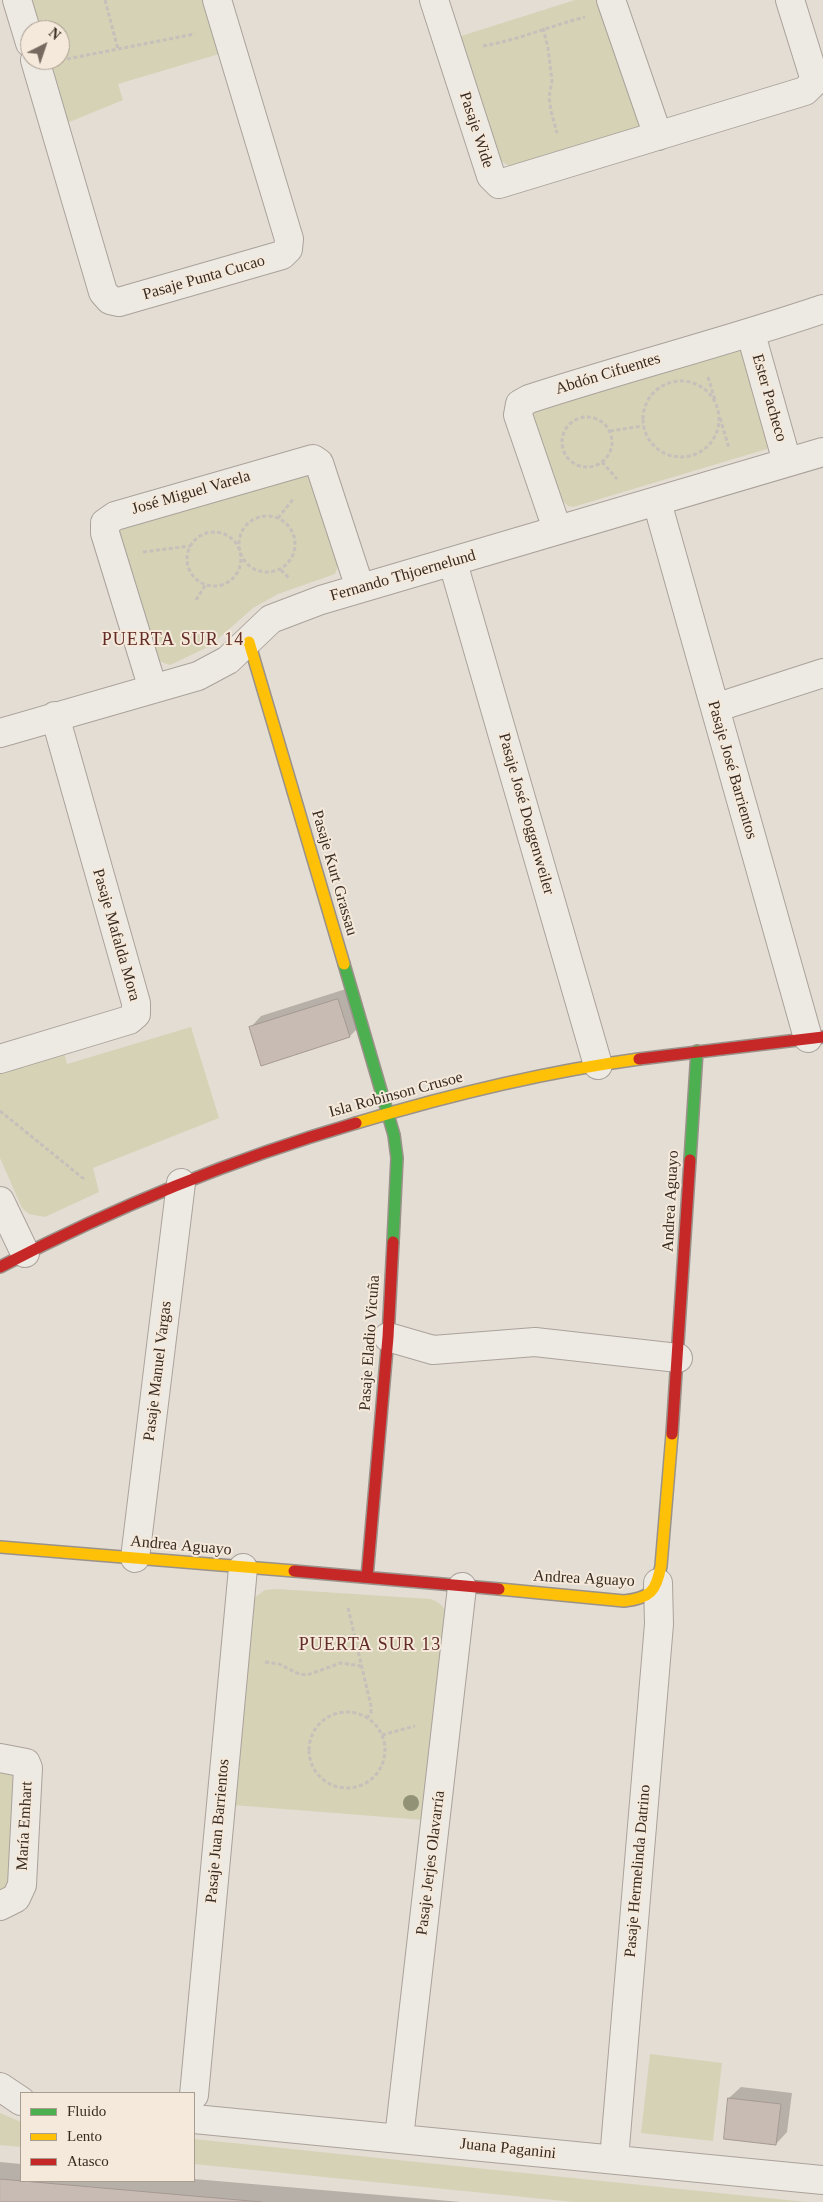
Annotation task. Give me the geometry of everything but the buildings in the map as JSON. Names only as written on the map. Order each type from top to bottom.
[{"type":"street","name":"Pasaje Punta Cucao","points":[[17,0],[23,20]]},
{"type":"street","name":"Pasaje Punta Cucao","points":[[38,70],[103,292],[110,300],[119,302],[282,255],[288,249],[289,239],[217,0]]},
{"type":"street","name":"Pasaje Wide","points":[[434,0],[493,180],[502,184],[810,88],[813,83],[813,72],[790,0]]},
{"type":"street","points":[[613,5],[658,136]]},
{"type":"street","name":"Abdón Cifuentes","points":[[557,529],[518,415],[520,404],[529,399],[615,371],[699,346],[751,334],[823,309]]},
{"type":"street","name":"Ester Pacheco","points":[[751,334],[787,462]]},
{"type":"street","name":"Fernando Thjoernelund","points":[[0,733],[198,676],[218,667],[249,642],[271,620],[284,613],[360,588],[453,562],[557,529],[657,502],[823,452]]},
{"type":"street","name":"José Miguel Varela","points":[[153,690],[104,528],[110,518],[312,459],[319,464],[360,588]]},
{"type":"street","name":"Pasaje José Barrientos","points":[[657,502],[715,708],[816,1037]]},
{"type":"street","name":"Pasaje José Doggenweiler","points":[[453,562],[598,1065]]},
{"type":"street","name":"Pasaje Kurt Grassau","points":[[249,642],[388,1112]]},
{"type":"street","points":[[715,708],[823,673]]},
{"type":"street","name":"Pasaje Mafalda Mora","points":[[0,1059],[130,1020],[136,1014],[134,994],[55,716]]},
{"type":"street","name":"Isla Robinson Crusoe","points":[[0,1267],[25,1253],[181,1183],[293,1142],[388,1112],[598,1065],[816,1037]]},
{"type":"street","name":"Andrea Aguayo","points":[[0,1547],[367,1577],[624,1601],[644,1598],[654,1590],[658,1582],[678,1358],[697,1051]]},
{"type":"street","name":"Pasaje Eladio Vicuña","points":[[367,1577],[388,1338],[397,1158],[388,1112]]},
{"type":"street","name":"Pasaje Manuel Vargas","points":[[135,1558],[181,1183]]},
{"type":"street","points":[[0,1201],[25,1253]]},
{"type":"street","points":[[388,1338],[433,1350],[535,1342],[678,1358]]},
{"type":"street","name":"Pasaje Juan Barrientos","points":[[194,2092],[243,1568]]},
{"type":"street","name":"Pasaje Hermelinda Datrino","points":[[614,2159],[659,1624],[658,1582]]},
{"type":"street","name":"Pasaje Jerjes Olavarría","points":[[399,2138],[462,1587]]},
{"type":"street","name":"María Emhart","points":[[0,1758],[22,1761],[26,1763],[28,1768],[22,1885],[16,1898],[0,1906]]},
{"type":"street","points":[[0,2088],[20,2100]]},
{"type":"street","name":"Juana Paganini","points":[[195,2118],[823,2180]]},
{"type":"path","points":[[105,0],[118,48]]},
{"type":"path","points":[[451,52],[516,39],[613,5]]},
{"type":"path","points":[[70,53],[118,48],[226,28]]},
{"type":"path","points":[[543,28],[550,63],[551,112],[567,164]]},
{"type":"path","points":[[699,346],[737,478]]},
{"type":"path","points":[[676,381],[697,385],[712,398],[719,418],[714,438],[708,446],[690,456],[669,456],[660,452],[652,444],[643,426],[644,410],[650,397],[666,384],[676,381]]},
{"type":"path","points":[[588,417],[595,418],[601,421],[610,431],[612,438],[611,452],[597,466],[576,465],[563,450],[562,436],[569,424],[575,420],[588,417]]},
{"type":"path","points":[[610,431],[643,426]]},
{"type":"path","points":[[240,550],[237,544],[227,535],[213,532],[199,536],[190,546],[187,560],[190,572],[200,582],[206,584],[219,585],[231,580],[239,570],[241,557],[240,550],[240,535],[249,523],[262,516],[270,516],[284,521],[295,536],[296,549],[291,561],[281,570],[274,572],[259,572],[252,568],[246,564],[240,550]]},
{"type":"path","points":[[113,559],[150,550],[190,546]]},
{"type":"path","points":[[196,600],[206,584]]},
{"type":"path","points":[[0,1111],[84,1178]]},
{"type":"path","points":[[343,1575],[371,1706],[371,1713],[367,1718]]},
{"type":"path","points":[[234,1663],[279,1664],[298,1674],[307,1675],[341,1662],[361,1666]]},
{"type":"path","points":[[342,1712],[351,1712],[367,1718],[380,1730],[385,1747],[385,1756],[378,1772],[372,1779],[357,1787],[348,1788],[330,1784],[312,1766],[309,1748],[314,1732],[326,1719],[342,1712]]},
{"type":"shaded area","points":[[31,0],[205,0],[219,54],[118,84],[123,100],[67,123],[52,70],[70,70],[70,20],[37,20]]},
{"type":"shaded area","points":[[575,0],[600,0],[640,120],[638,130],[517,168],[507,165],[495,153],[458,37]]},
{"type":"shaded area","points":[[736,347],[742,352],[769,446],[767,449],[573,507],[568,506],[557,495],[532,412]]},
{"type":"shaded area","points":[[308,473],[340,561],[335,574],[278,594],[253,608],[210,646],[170,665],[156,660],[118,531],[122,527]]},
{"type":"shaded area","points":[[191,1027],[219,1118],[93,1168],[99,1192],[45,1217],[29,1214],[22,1208],[0,1158],[0,1070],[64,1052],[67,1064]]},
{"type":"shaded area","points":[[277,1589],[430,1599],[439,1603],[448,1615],[424,1820],[233,1805],[251,1600],[265,1590]]},
{"type":"shaded area","points":[[0,1767],[16,1772],[12,1883],[0,1896]]},
{"type":"shaded area","points":[[650,2054],[722,2063],[713,2141],[641,2133]]},
{"type":"shaded area","points":[[0,2113],[20,2122],[20,2147],[0,2145]]},
{"type":"shaded area","points":[[195,2139],[806,2202],[574,2202],[195,2164]]},
{"type":"traffic: fast","points":[[344,964],[394,1135],[397,1158],[393,1242]]},
{"type":"traffic: fast","points":[[690,1160],[697,1051]]},
{"type":"traffic: slow","points":[[249,642],[344,964]]},
{"type":"traffic: slow","points":[[356,1123],[496,1085],[603,1064],[639,1059]]},
{"type":"traffic: slow","points":[[499,1589],[624,1601],[640,1598],[650,1592],[657,1582],[661,1566],[672,1434]]},
{"type":"traffic: slow","points":[[0,1547],[294,1571]]},
{"type":"traffic: jam","points":[[639,1059],[823,1037]]},
{"type":"traffic: jam","points":[[0,1267],[86,1225],[175,1186],[265,1152],[356,1123]]},
{"type":"traffic: jam","points":[[672,1434],[690,1160]]},
{"type":"traffic: jam","points":[[367,1577],[388,1337],[393,1242]]},
{"type":"traffic: jam","points":[[294,1571],[499,1589]]},
{"type":"district","name":"PUERTA SUR 14","points":[[173,640]]},
{"type":"district","name":"PUERTA SUR 13","points":[[370,1645]]}]
